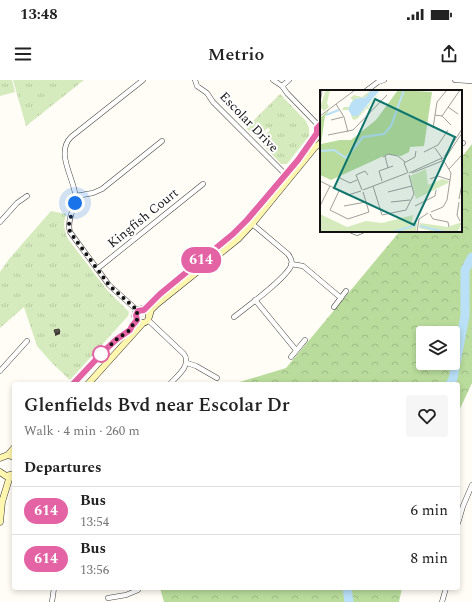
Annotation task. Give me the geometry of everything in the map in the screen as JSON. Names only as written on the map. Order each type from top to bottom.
[{"type":"street","points":[[76,382],[117,339],[130,330],[132,326],[144,320],[148,312],[141,311],[112,288],[70,232],[69,223],[75,206],[76,196],[64,153],[66,142],[142,80]]},
{"type":"street","name":"Escolar Drive","points":[[195,80],[197,86],[207,93],[213,102],[287,177]]},
{"type":"street","points":[[90,382],[157,304],[238,239],[319,135],[320,125],[286,93],[282,86],[274,80]]},
{"type":"street","points":[[282,86],[289,80]]},
{"type":"street","points":[[367,90],[378,82],[384,80]]},
{"type":"street","points":[[455,80],[472,80]]},
{"type":"street","points":[[76,196],[93,193],[102,189],[162,141]]},
{"type":"street","points":[[287,177],[315,147],[320,144]]},
{"type":"street","name":"Kingfish Court","points":[[97,269],[203,184]]},
{"type":"street","points":[[1,220],[17,203],[27,196]]},
{"type":"street","points":[[250,222],[288,254],[292,264]]},
{"type":"street","points":[[172,382],[187,363],[184,354],[136,315],[233,234],[250,222]]},
{"type":"street","points":[[292,264],[303,266],[341,298]]},
{"type":"street","points":[[234,317],[280,279],[292,264]]},
{"type":"street","points":[[334,307],[346,291]]},
{"type":"street","points":[[255,300],[296,350]]},
{"type":"street","points":[[291,357],[305,340]]},
{"type":"street","points":[[0,371],[27,341]]},
{"type":"street","points":[[187,363],[196,366],[217,378]]},
{"type":"street","points":[[0,458],[11,456]]},
{"type":"street","points":[[0,472],[3,474],[12,475],[2,502],[0,522]]},
{"type":"street","points":[[460,518],[472,485]]},
{"type":"street","points":[[52,602],[54,590]]},
{"type":"street","points":[[108,598],[126,595],[138,590]]},
{"type":"street","points":[[442,602],[445,590]]},
{"type":"street","points":[[126,595],[128,602]]},
{"type":"green space","points":[[0,80],[12,80],[15,92],[0,96]]},
{"type":"green space","points":[[13,80],[84,80],[26,126]]},
{"type":"green space","points":[[280,94],[306,121],[309,128],[309,136],[287,164],[281,164],[259,141],[262,139],[267,144],[271,140],[266,134],[270,130],[268,128],[257,137],[246,128]]},
{"type":"green space","points":[[472,144],[472,383],[460,409],[460,382],[240,382],[286,368],[399,232],[462,232],[462,157]]},
{"type":"green space","points":[[51,211],[66,214],[64,227],[68,239],[107,290],[129,312],[128,316],[70,380],[37,346],[24,307],[0,328],[0,272],[9,259]]},
{"type":"green space","points":[[161,590],[402,590],[399,602],[164,602]]},
{"type":"building","points":[[59,329],[60,332],[55,333],[54,330]]},
{"type":"waterway","points":[[451,382],[465,316],[465,270],[472,257]]},
{"type":"waterway","points":[[347,590],[349,602]]},
{"type":"bus line","name":"614","points":[[75,382],[105,350],[130,330],[137,320],[136,315],[138,311],[144,310],[160,294],[233,234],[247,220],[298,160],[317,133],[317,128],[320,124]]},
{"type":"route","points":[[75,203],[69,223],[70,232],[109,285],[138,311],[136,315],[137,320],[130,330],[117,339],[101,354]]}]
